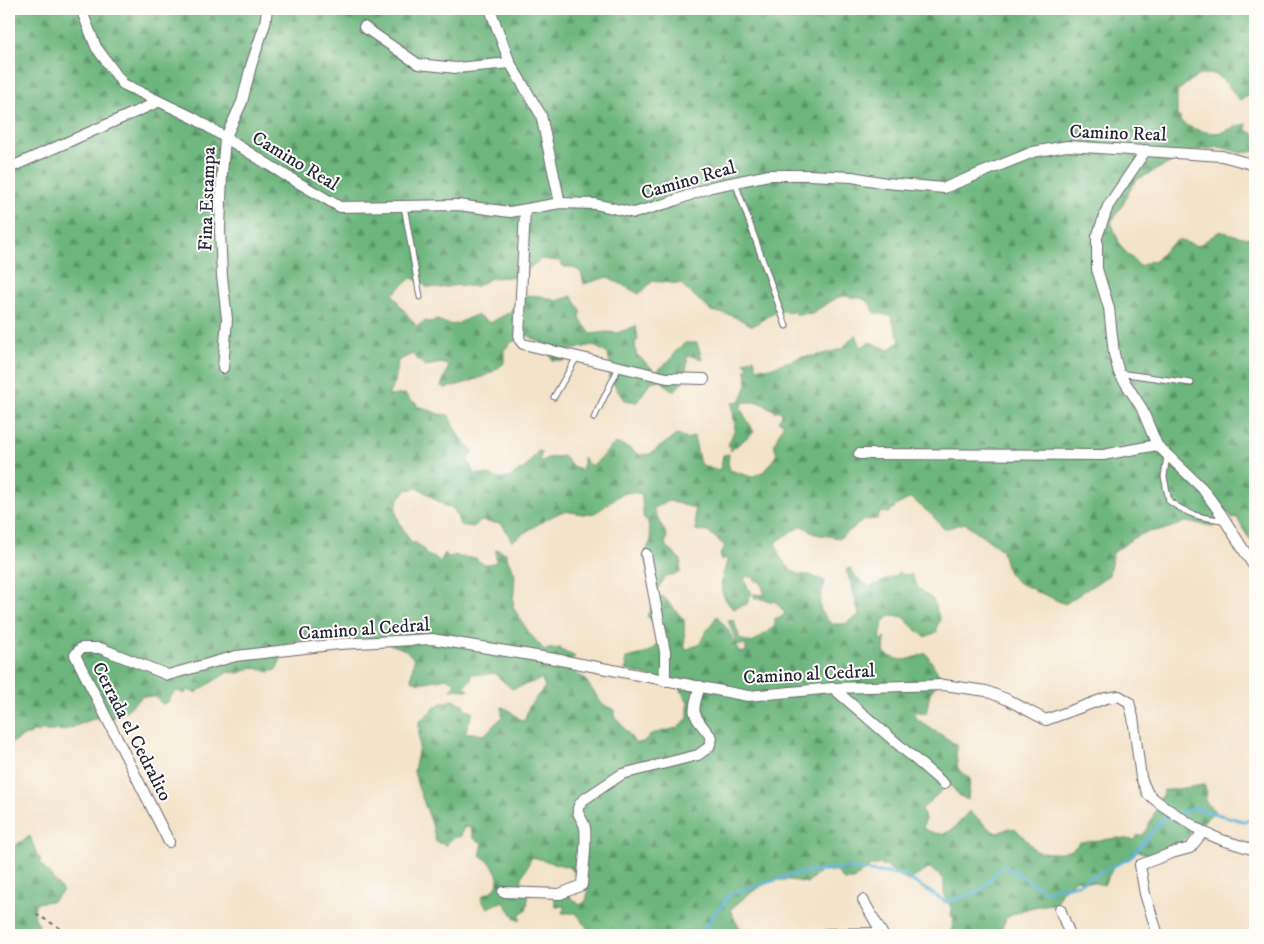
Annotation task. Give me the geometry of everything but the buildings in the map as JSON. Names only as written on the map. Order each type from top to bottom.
[{"type":"street","name":"Camino Real","points":[[81,9],[96,47],[123,84],[194,118],[225,139],[340,207],[458,206],[510,212],[560,203],[595,204],[634,213],[711,187],[769,175],[808,174],[852,177],[886,183],[944,188],[1033,152],[1067,146],[1222,156],[1255,165]]},
{"type":"street","name":"Fina Estampa","points":[[223,368],[226,319],[220,230],[225,139],[242,102],[251,66],[265,24],[267,9]]},
{"type":"street","points":[[490,9],[510,63],[542,115],[560,203]]},
{"type":"street","points":[[364,27],[418,64],[456,68],[510,63]]},
{"type":"street","points":[[9,168],[158,102]]},
{"type":"street","points":[[1146,150],[1108,206],[1097,237],[1097,269],[1109,308],[1114,354],[1119,373],[1141,407],[1157,444],[1202,488],[1255,568]]},
{"type":"street","points":[[526,210],[519,339],[523,344],[667,378],[704,379]]},
{"type":"street","points":[[859,454],[1103,454],[1157,444]]},
{"type":"street","points":[[646,554],[665,652],[665,681]]},
{"type":"street","name":"Camino al Cedral","points":[[236,656],[339,644],[432,639],[554,659],[748,696],[833,688],[944,685],[986,691],[1006,699],[1046,720],[1106,698],[1119,696],[1129,702],[1143,785],[1148,794],[1203,832],[1255,850]]},
{"type":"street","name":"Cerrada el Cedralito","points":[[169,842],[75,655],[81,648],[100,648],[168,675],[236,656]]},
{"type":"street","points":[[503,892],[560,894],[582,885],[585,827],[578,812],[578,805],[622,774],[698,755],[709,747],[712,738],[696,718],[693,707],[700,686]]},
{"type":"street","points":[[833,688],[944,784]]},
{"type":"street","points":[[1158,935],[1145,894],[1140,865],[1172,852],[1190,848],[1203,832]]},
{"type":"street","points":[[824,935],[882,934],[863,900]]},
{"type":"street","points":[[1060,910],[1070,935]]},
{"type":"lane","points":[[734,182],[786,326]]},
{"type":"lane","points":[[404,205],[420,297]]},
{"type":"lane","points":[[554,397],[578,357]]},
{"type":"lane","points":[[594,418],[620,367]]},
{"type":"lane","points":[[1119,373],[1191,383]]},
{"type":"lane","points":[[1168,454],[1164,477],[1169,501],[1186,513],[1209,519],[1224,520]]},
{"type":"path","points":[[36,914],[72,935]]},
{"type":"green space","points":[[9,9],[1255,9],[1255,93],[1239,100],[1227,84],[1215,74],[1200,74],[1177,91],[1177,117],[1180,117],[1180,121],[1189,127],[1214,133],[1247,124],[1246,129],[1255,135],[1255,151],[1241,153],[1220,147],[1194,151],[1136,180],[1111,222],[1121,247],[1140,266],[1155,261],[1167,248],[1178,240],[1198,246],[1220,231],[1246,238],[1255,237],[1255,546],[1237,517],[1232,519],[1230,513],[1214,526],[1186,522],[1163,530],[1147,532],[1133,538],[1113,553],[1109,575],[1065,604],[1020,584],[1011,576],[1002,550],[965,523],[944,529],[933,516],[911,498],[897,505],[889,513],[880,512],[877,519],[864,520],[840,538],[815,534],[803,526],[792,531],[774,544],[777,546],[780,557],[790,569],[800,575],[810,575],[825,581],[820,604],[826,618],[832,624],[845,624],[859,615],[846,570],[850,568],[856,577],[869,587],[895,576],[898,572],[904,575],[911,574],[919,589],[933,600],[940,620],[937,632],[925,637],[904,617],[892,615],[883,621],[880,640],[885,638],[884,653],[896,659],[905,660],[926,653],[941,678],[930,693],[926,714],[916,711],[915,718],[957,745],[958,769],[970,779],[968,800],[960,796],[951,786],[946,786],[922,809],[925,819],[923,828],[939,834],[945,833],[954,828],[969,811],[992,831],[998,833],[1009,828],[1016,829],[1037,852],[1057,853],[1072,850],[1080,842],[1119,838],[1133,840],[1137,836],[1143,835],[1164,790],[1204,785],[1207,792],[1205,801],[1215,811],[1171,851],[1150,856],[1136,850],[1126,860],[1114,866],[1104,885],[1076,879],[1062,891],[1055,904],[1030,908],[1006,918],[1002,928],[1005,935],[950,935],[954,919],[951,916],[952,909],[944,894],[944,880],[930,868],[908,881],[880,864],[868,867],[868,871],[864,870],[854,880],[844,880],[837,872],[822,870],[807,883],[787,880],[776,881],[762,886],[730,910],[737,924],[747,935],[585,935],[588,929],[576,913],[562,913],[565,906],[556,907],[554,897],[568,895],[580,905],[586,901],[588,892],[587,889],[582,889],[582,878],[568,867],[532,857],[522,877],[521,887],[529,894],[526,910],[520,914],[520,921],[515,918],[503,901],[488,908],[482,901],[483,895],[493,890],[498,880],[492,866],[480,856],[483,843],[473,838],[471,828],[464,827],[461,836],[453,838],[446,845],[436,842],[432,824],[414,771],[419,747],[419,722],[439,704],[452,700],[464,704],[464,709],[473,712],[465,732],[484,735],[502,717],[502,707],[509,710],[522,721],[525,720],[529,706],[545,687],[542,679],[512,689],[494,673],[483,675],[471,673],[471,679],[464,687],[469,690],[451,690],[455,683],[447,678],[420,683],[411,680],[414,659],[406,650],[387,643],[302,640],[287,645],[276,670],[269,672],[252,667],[240,673],[228,672],[195,693],[188,690],[185,694],[177,691],[168,702],[162,704],[156,697],[143,696],[120,716],[101,716],[65,730],[33,732],[9,744]],"holes":[[[541,259],[559,261],[564,267],[572,267],[581,272],[584,284],[608,277],[639,294],[653,281],[681,284],[711,311],[731,315],[753,326],[774,312],[812,313],[836,298],[843,296],[861,298],[869,302],[875,313],[891,316],[900,341],[889,350],[870,342],[859,348],[856,334],[842,349],[815,356],[801,357],[770,368],[756,367],[754,358],[743,362],[749,366],[746,369],[747,385],[741,400],[732,403],[735,429],[728,445],[731,448],[730,451],[754,432],[740,408],[744,402],[759,402],[775,411],[781,411],[782,415],[778,421],[784,423],[774,444],[777,454],[766,470],[752,477],[730,470],[728,463],[729,454],[723,455],[721,468],[717,470],[700,464],[694,436],[687,439],[678,434],[650,454],[640,455],[627,447],[615,443],[594,465],[589,465],[583,457],[583,470],[572,466],[563,456],[548,458],[539,462],[542,452],[538,451],[527,466],[509,478],[498,479],[475,474],[468,462],[470,455],[474,452],[459,435],[449,415],[438,414],[416,406],[417,403],[411,401],[405,394],[388,396],[395,382],[398,361],[412,354],[425,366],[442,363],[449,366],[441,386],[446,388],[477,379],[492,372],[504,363],[504,350],[512,342],[527,335],[546,345],[552,360],[564,361],[568,351],[592,345],[607,353],[612,370],[608,377],[624,400],[637,402],[651,382],[660,380],[674,392],[685,375],[687,355],[702,359],[697,343],[685,343],[656,372],[636,354],[635,342],[638,340],[636,326],[617,333],[591,334],[580,319],[581,311],[572,296],[557,301],[541,296],[522,295],[510,312],[490,323],[477,315],[458,324],[444,323],[437,320],[424,321],[417,327],[393,294],[411,278],[423,283],[426,287],[441,288],[458,285],[475,287],[491,278],[525,276],[528,269]],[[418,488],[454,509],[460,525],[473,527],[481,521],[502,524],[512,541],[559,513],[590,514],[600,510],[615,498],[626,493],[642,494],[643,517],[648,522],[651,540],[644,556],[656,591],[666,576],[680,573],[681,560],[665,545],[667,536],[653,509],[669,501],[694,508],[696,530],[709,532],[725,546],[720,555],[721,560],[727,558],[721,586],[724,597],[733,609],[747,604],[751,594],[744,580],[748,574],[749,578],[753,576],[755,581],[760,581],[765,595],[753,594],[755,598],[776,602],[785,613],[780,618],[775,618],[775,626],[752,643],[740,639],[734,621],[728,620],[737,645],[746,645],[746,652],[739,652],[728,630],[717,616],[700,644],[685,650],[684,620],[664,597],[657,596],[647,616],[660,628],[660,642],[648,653],[626,658],[625,663],[627,665],[625,670],[677,684],[688,702],[688,718],[677,728],[651,734],[643,742],[635,743],[614,716],[615,710],[603,705],[584,678],[567,664],[575,657],[565,651],[560,651],[560,648],[545,651],[529,633],[513,607],[515,574],[506,553],[496,549],[496,562],[490,564],[482,563],[476,558],[458,557],[457,555],[448,557],[445,553],[440,562],[436,558],[426,555],[423,548],[416,543],[411,543],[400,523],[396,508],[398,499],[406,490]]]},
{"type":"green space","points":[[30,836],[37,855],[41,859],[40,863],[63,891],[52,901],[35,903],[34,916],[39,925],[36,935],[9,934],[9,843],[14,846]]},
{"type":"waterway","points":[[1179,813],[1194,808],[1243,821],[1255,819]]},
{"type":"waterway","points":[[699,935],[730,894],[799,873],[845,868],[903,875],[946,902],[979,892],[1003,865],[1045,891],[1078,884],[1130,858],[1163,819],[1173,815]]}]
